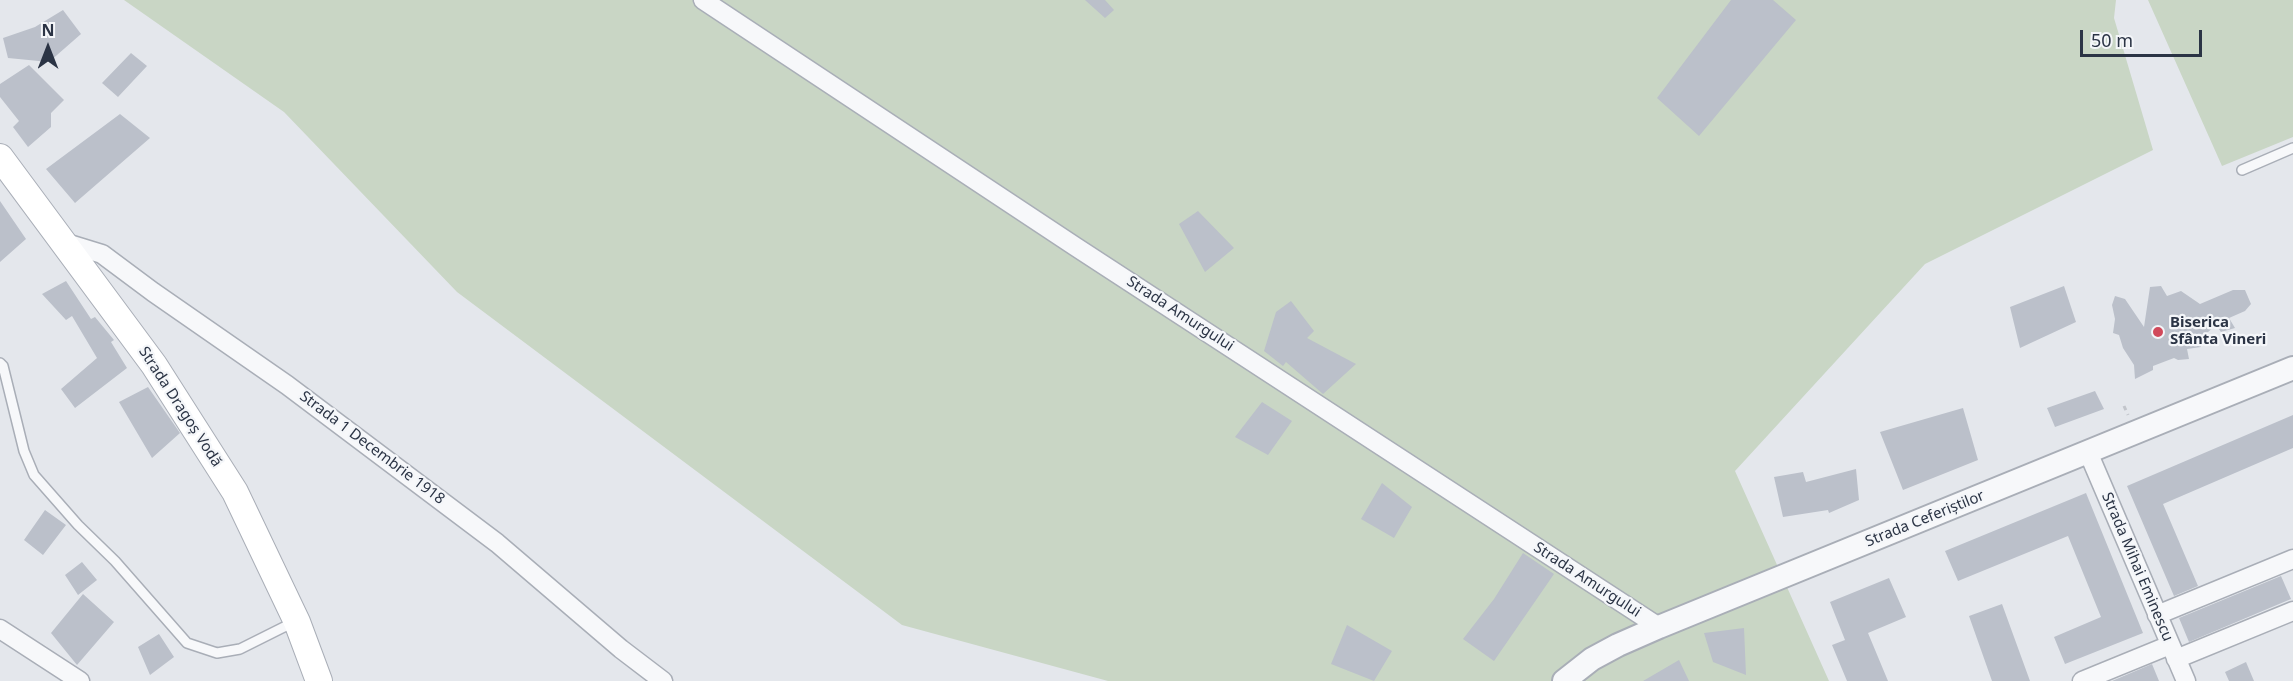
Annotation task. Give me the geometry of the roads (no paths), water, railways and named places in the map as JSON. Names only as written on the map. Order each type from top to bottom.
[{"type":"main road","name":"Strada Dragoș Vodă","points":[[0,157],[154,365],[235,492],[297,622],[319,681]]},
{"type":"street","name":"Strada Amurgului","points":[[703,0],[1076,247],[1659,627]]},
{"type":"street","name":"Strada 1 Decembrie 1918","points":[[63,242],[102,254],[287,385],[497,543],[621,649],[663,681]]},
{"type":"street","name":"Strada Ceferiștilor","points":[[1564,681],[1592,659],[1659,627],[2293,369]]},
{"type":"street","name":"Strada Mihai Eminescu","points":[[2088,452],[2186,681]]},
{"type":"street","points":[[2157,615],[2293,559]]},
{"type":"street","points":[[2082,681],[2293,611]]},
{"type":"street","points":[[0,629],[80,681]]},
{"type":"lane","points":[[2242,170],[2293,148]]},
{"type":"lane","points":[[0,363],[3,366],[24,451],[34,476],[78,525],[115,561],[187,643],[217,653],[240,649],[297,622]]},
{"type":"place","name":"Biserica Sfânta Vineri","points":[[2158,332]]}]
